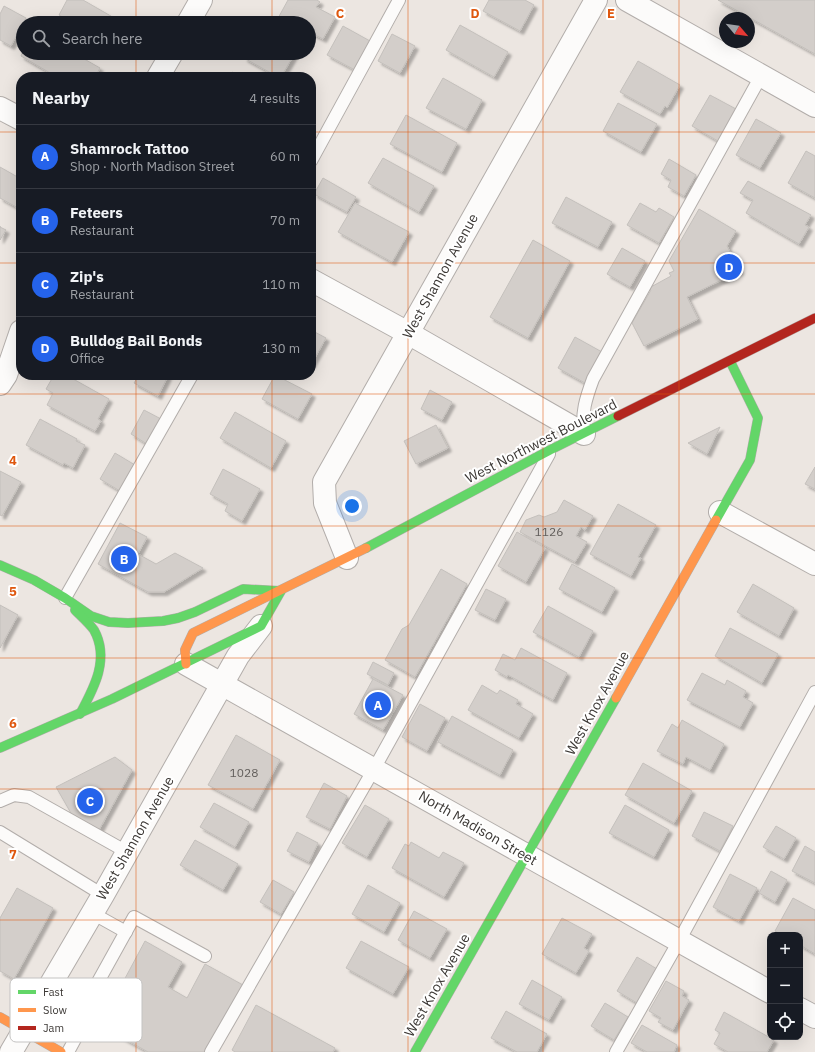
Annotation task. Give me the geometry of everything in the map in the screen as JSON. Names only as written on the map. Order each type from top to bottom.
[{"type":"main road","name":"West Northwest Boulevard","points":[[65,598],[91,616],[109,622],[139,623],[178,618],[195,612],[243,589],[281,591],[347,558],[550,450],[815,318]]},
{"type":"main road","name":"West Knox Avenue","points":[[415,1052],[750,460],[758,418],[730,361]]},
{"type":"main road","points":[[11,561],[34,580]]},
{"type":"main road","points":[[0,565],[34,580],[65,598],[94,631],[99,644],[101,668],[95,688],[80,714]]},
{"type":"main road","points":[[0,748],[80,714],[186,664],[261,626],[281,591]]},
{"type":"main road","points":[[186,664],[184,656],[185,650],[193,633],[281,591]]},
{"type":"main road","points":[[0,1017],[10,1023]]},
{"type":"main road","points":[[44,1042],[61,1052]]},
{"type":"street","points":[[192,16],[201,0]]},
{"type":"street","name":"West Shannon Avenue","points":[[347,558],[324,503],[324,482],[596,0]]},
{"type":"street","points":[[627,0],[815,106]]},
{"type":"street","points":[[161,72],[168,60]]},
{"type":"street","points":[[0,108],[16,116]]},
{"type":"street","points":[[316,283],[408,333],[584,434]]},
{"type":"street","points":[[0,343],[16,326]]},
{"type":"street","points":[[0,384],[6,375],[16,346]]},
{"type":"street","points":[[720,512],[815,564]]},
{"type":"street","name":"West Shannon Avenue","points":[[54,978],[98,904],[238,656],[261,626]]},
{"type":"street","name":"North Madison Street","points":[[186,664],[767,990]]},
{"type":"street","points":[[803,1011],[815,1017]]},
{"type":"street","name":"West Shannon Avenue","points":[[11,1052],[16,1042]]},
{"type":"lane","points":[[316,152],[399,0]]},
{"type":"lane","points":[[584,434],[582,420],[586,400],[593,379],[761,76]]},
{"type":"lane","points":[[65,598],[189,380]]},
{"type":"lane","points":[[211,1052],[374,769],[550,450]]},
{"type":"lane","points":[[616,1052],[679,941],[815,692]]},
{"type":"lane","points":[[0,801],[14,795],[29,797],[127,852]]},
{"type":"lane","points":[[0,832],[98,904],[126,932]]},
{"type":"lane","points":[[101,978],[134,917],[204,956]]},
{"type":"lane","points":[[68,1052],[74,1042]]},
{"type":"building","points":[[67,0],[83,0],[111,16],[61,16],[59,15]]},
{"type":"building","points":[[288,0],[317,0],[320,2],[316,7],[335,17],[323,39],[316,36],[316,16],[279,16]]},
{"type":"building","points":[[489,0],[525,0],[534,5],[520,31],[483,11]]},
{"type":"building","points":[[718,0],[815,0],[815,54],[755,21],[755,12],[740,12]]},
{"type":"building","points":[[4,6],[22,16],[16,16],[16,37],[11,46],[0,40],[0,14]]},
{"type":"building","points":[[460,25],[508,52],[494,77],[446,50]]},
{"type":"building","points":[[343,26],[370,41],[355,70],[327,55]]},
{"type":"building","points":[[392,34],[415,46],[400,73],[378,61]]},
{"type":"building","points":[[28,60],[86,60],[100,68],[98,72],[48,72]]},
{"type":"building","points":[[248,60],[291,60],[284,72],[269,72]]},
{"type":"building","points":[[638,61],[680,85],[667,108],[665,106],[660,114],[620,92]]},
{"type":"building","points":[[443,78],[482,100],[466,129],[426,108]]},
{"type":"building","points":[[710,95],[736,109],[718,141],[692,126]]},
{"type":"building","points":[[618,103],[657,124],[641,152],[603,131]]},
{"type":"building","points":[[406,115],[457,143],[442,172],[390,144]]},
{"type":"building","points":[[756,119],[781,133],[760,168],[736,155]]},
{"type":"building","points":[[806,151],[815,156],[815,198],[788,183]]},
{"type":"building","points":[[383,158],[434,186],[419,212],[368,183]]},
{"type":"building","points":[[669,159],[696,175],[684,196],[668,187],[671,180],[661,174]]},
{"type":"building","points":[[0,167],[16,176],[16,207],[0,198]]},
{"type":"building","points":[[323,178],[356,197],[347,212],[316,195],[316,190]]},
{"type":"building","points":[[748,181],[811,215],[805,225],[809,227],[799,244],[746,213],[753,200],[740,193]]},
{"type":"building","points":[[566,197],[612,222],[598,247],[552,223]]},
{"type":"building","points":[[355,203],[409,232],[392,262],[338,232]]},
{"type":"building","points":[[640,203],[656,212],[659,208],[674,217],[659,243],[627,225]]},
{"type":"building","points":[[699,209],[736,231],[727,246],[740,271],[687,297],[698,319],[644,346],[632,323],[651,290],[649,288],[671,276],[669,273],[674,271],[669,261]]},
{"type":"building","points":[[0,227],[6,230],[0,240]]},
{"type":"building","points":[[533,240],[570,261],[528,338],[490,317]]},
{"type":"building","points":[[622,248],[645,261],[630,287],[607,274]]},
{"type":"building","points":[[316,333],[326,338],[316,356]]},
{"type":"building","points":[[575,337],[602,352],[585,383],[558,368]]},
{"type":"building","points":[[51,380],[75,380],[109,399],[98,419],[101,421],[95,431],[47,405],[53,393],[46,389]]},
{"type":"building","points":[[136,380],[166,380],[158,396],[134,383]]},
{"type":"building","points":[[272,380],[285,380],[312,394],[298,419],[262,399]]},
{"type":"building","points":[[430,390],[452,402],[442,420],[421,409]]},
{"type":"building","points":[[144,410],[161,419],[147,444],[131,434]]},
{"type":"building","points":[[235,412],[286,441],[271,468],[220,438]]},
{"type":"building","points":[[40,419],[85,445],[73,468],[64,463],[63,465],[26,445]]},
{"type":"building","points":[[436,425],[448,448],[416,464],[404,441]]},
{"type":"building","points":[[720,427],[707,454],[688,443]]},
{"type":"building","points":[[115,453],[135,465],[120,491],[100,479]]},
{"type":"building","points":[[815,467],[815,489],[805,484]]},
{"type":"building","points":[[223,469],[260,489],[242,521],[225,511],[228,504],[210,494]]},
{"type":"building","points":[[0,471],[21,482],[2,516],[0,515]]},
{"type":"building","points":[[564,500],[593,516],[585,530],[581,527],[576,536],[587,542],[575,562],[520,532],[526,520],[539,515],[544,517],[557,512]]},
{"type":"building","points":[[618,504],[656,525],[638,557],[641,558],[631,576],[590,554]]},
{"type":"building","points":[[120,523],[147,537],[138,554],[156,564],[175,553],[203,568],[164,592],[148,592],[98,564]]},
{"type":"building","points":[[517,532],[545,548],[526,582],[498,566]]},
{"type":"building","points":[[572,564],[615,588],[602,612],[559,589]]},
{"type":"building","points":[[441,569],[467,584],[415,677],[385,660],[402,629],[409,625]]},
{"type":"building","points":[[753,584],[794,608],[779,636],[737,612]]},
{"type":"building","points":[[486,589],[506,599],[495,620],[475,610]]},
{"type":"building","points":[[0,605],[18,615],[0,648]]},
{"type":"building","points":[[548,606],[593,631],[579,657],[533,632]]},
{"type":"building","points":[[730,628],[778,654],[762,683],[715,656]]},
{"type":"building","points":[[521,648],[567,673],[553,700],[508,675],[507,677],[495,670],[503,654],[515,660]]},
{"type":"building","points":[[373,662],[394,673],[388,685],[367,674]]},
{"type":"building","points":[[702,673],[725,685],[727,680],[746,691],[743,697],[753,703],[740,727],[687,700]]},
{"type":"building","points":[[373,679],[403,695],[383,730],[354,714]]},
{"type":"building","points":[[482,685],[497,694],[500,690],[518,700],[516,704],[533,714],[519,738],[468,710]]},
{"type":"building","points":[[420,704],[445,718],[427,751],[402,737]]},
{"type":"building","points":[[452,716],[513,750],[500,775],[438,742]]},
{"type":"building","points":[[682,720],[724,744],[710,770],[686,757],[683,764],[657,751],[672,724],[678,728]]},
{"type":"building","points":[[236,735],[280,760],[253,809],[208,785]]},
{"type":"building","points":[[115,757],[132,770],[99,830],[72,815],[56,787]]},
{"type":"building","points":[[643,763],[692,791],[674,823],[625,795]]},
{"type":"building","points":[[324,783],[347,796],[330,829],[306,817]]},
{"type":"building","points":[[214,803],[249,822],[235,847],[200,827]]},
{"type":"building","points":[[365,805],[389,819],[367,857],[342,843]]},
{"type":"building","points":[[625,805],[669,830],[654,857],[609,833]]},
{"type":"building","points":[[704,812],[733,826],[720,851],[692,836]]},
{"type":"building","points":[[776,826],[796,838],[784,859],[763,847]]},
{"type":"building","points":[[297,832],[318,843],[309,862],[287,851]]},
{"type":"building","points":[[195,840],[238,864],[223,890],[180,865]]},
{"type":"building","points":[[411,842],[439,858],[443,852],[464,863],[444,897],[392,868],[405,844],[409,846]]},
{"type":"building","points":[[805,846],[815,852],[815,883],[792,871]]},
{"type":"building","points":[[771,871],[787,880],[775,902],[759,893]]},
{"type":"building","points":[[730,874],[757,888],[739,921],[713,907]]},
{"type":"building","points":[[273,880],[294,892],[281,914],[260,902]]},
{"type":"building","points":[[368,885],[400,903],[384,932],[352,914]]},
{"type":"building","points":[[17,888],[53,908],[15,978],[0,971],[0,918]]},
{"type":"building","points":[[793,898],[815,910],[815,954],[803,947],[803,932],[775,931]]},
{"type":"building","points":[[414,911],[447,929],[430,958],[398,940]]},
{"type":"building","points":[[562,918],[592,934],[584,948],[589,951],[576,973],[542,954]]},
{"type":"building","points":[[145,941],[182,962],[168,987],[187,998],[205,964],[243,985],[207,1052],[148,1052],[130,1042],[142,1042],[142,978],[125,978]]},
{"type":"building","points":[[361,941],[409,967],[393,994],[346,968]]},
{"type":"building","points":[[637,957],[657,969],[637,1003],[617,991]]},
{"type":"building","points":[[532,980],[562,997],[549,1020],[519,1004]]},
{"type":"building","points":[[666,981],[684,991],[682,996],[689,1000],[673,1030],[658,1022],[661,1018],[649,1011]]},
{"type":"building","points":[[605,1003],[628,1017],[614,1040],[591,1026]]},
{"type":"building","points":[[256,1005],[335,1048],[333,1052],[235,1052],[232,1050]]},
{"type":"building","points":[[506,1011],[547,1034],[537,1052],[517,1052],[491,1038]]},
{"type":"building","points":[[724,1012],[767,1036],[767,1040],[774,1040],[767,1052],[728,1052],[714,1044],[720,1033],[715,1030]]},
{"type":"building","points":[[642,1025],[677,1045],[674,1052],[647,1052],[631,1043]]},
{"type":"traffic: fast","points":[[716,520],[750,460],[758,418],[730,361]]},
{"type":"traffic: fast","points":[[366,548],[550,450],[618,416]]},
{"type":"traffic: fast","points":[[0,565],[34,580],[65,598],[91,616],[109,622],[128,623],[163,621],[195,612],[243,589],[280,591]]},
{"type":"traffic: fast","points":[[0,748],[112,699],[261,626],[281,591]]},
{"type":"traffic: fast","points":[[75,610],[94,630],[99,641],[101,652],[95,684],[80,714]]},
{"type":"traffic: fast","points":[[415,1052],[616,698]]},
{"type":"traffic: slow","points":[[616,698],[716,520]]},
{"type":"traffic: slow","points":[[186,664],[185,650],[193,633],[366,548]]},
{"type":"traffic: slow","points":[[0,1017],[10,1023]]},
{"type":"traffic: slow","points":[[44,1042],[61,1052]]},
{"type":"traffic: jam","points":[[618,416],[815,318]]},
{"type":"place","name":"Bulldog Bail Bonds","points":[[729,267]]},
{"type":"place","name":"Feteers","points":[[124,559]]},
{"type":"place","name":"Shamrock Tattoo","points":[[378,705]]},
{"type":"place","name":"Zip's","points":[[90,801]]}]
